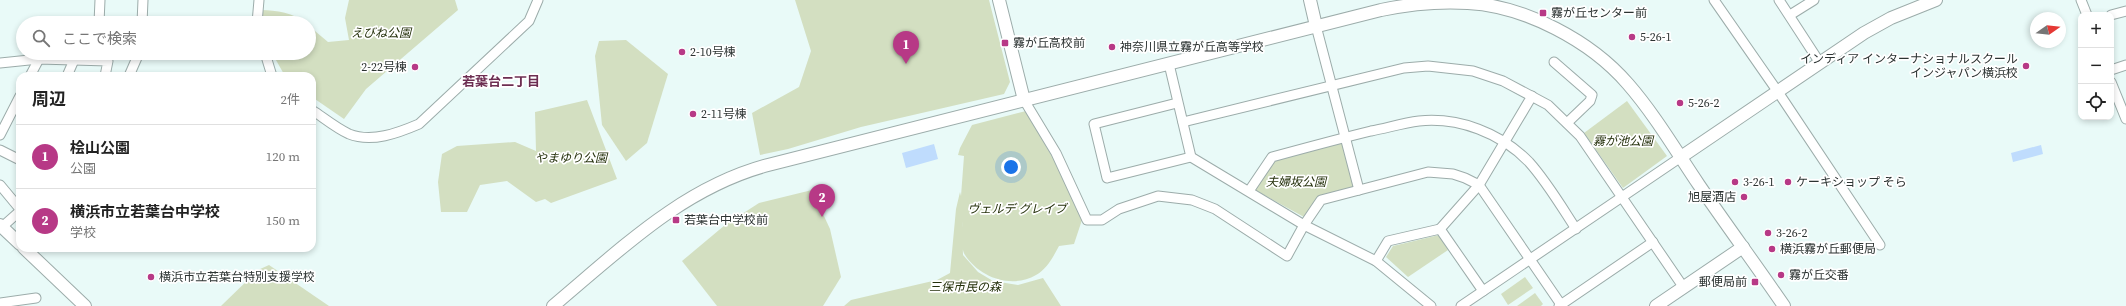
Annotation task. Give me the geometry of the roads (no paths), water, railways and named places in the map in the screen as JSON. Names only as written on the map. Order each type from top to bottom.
[{"type":"street","points":[[99,16],[100,0]]},
{"type":"street","points":[[143,16],[144,0]]},
{"type":"street","points":[[258,16],[259,0]]},
{"type":"street","points":[[316,112],[349,133],[364,138],[383,136],[419,124],[529,21],[538,0]]},
{"type":"street","points":[[999,0],[1024,100],[1056,153],[1087,220],[1102,220],[1119,209],[1158,196],[1192,200],[1215,209],[1287,256],[1304,225],[1321,200],[1428,172],[1454,174],[1478,185],[1531,260],[1561,306],[1653,242]]},
{"type":"street","points":[[1310,0],[1359,190]]},
{"type":"street","points":[[1714,0],[1778,92],[1880,245]]},
{"type":"street","points":[[1779,0],[1820,63]]},
{"type":"street","points":[[1790,15],[1814,0]]},
{"type":"street","points":[[1461,306],[1820,63],[1891,18],[1936,0]]},
{"type":"street","points":[[2081,0],[2086,12]]},
{"type":"street","points":[[553,306],[660,218],[694,195],[730,177],[768,165],[1381,10],[1412,4],[1437,3],[1469,3],[1533,18],[1568,35],[1609,64],[1652,114],[1784,306]]},
{"type":"street","points":[[2114,14],[2126,11]]},
{"type":"street","points":[[0,63],[29,60]]},
{"type":"street","points":[[32,72],[38,60]]},
{"type":"street","points":[[69,72],[74,60]]},
{"type":"street","points":[[105,60],[108,61],[106,72]]},
{"type":"street","points":[[131,72],[136,60]]},
{"type":"street","points":[[267,60],[271,72]]},
{"type":"street","points":[[1554,62],[1592,95],[1590,101],[1567,123]]},
{"type":"street","points":[[1169,64],[1191,157]]},
{"type":"street","points":[[2114,69],[2126,65]]},
{"type":"street","points":[[1183,122],[1404,68],[1428,66],[1473,72],[1503,81],[1548,105],[1580,136],[1684,288]]},
{"type":"street","points":[[2112,84],[2126,119]]},
{"type":"street","points":[[1376,261],[1388,241],[1440,229],[1478,185],[1532,96]]},
{"type":"street","points":[[1178,103],[1094,124],[1107,178],[1191,157],[1304,225],[1376,261],[1431,306]]},
{"type":"street","points":[[0,135],[16,104]]},
{"type":"street","points":[[1249,192],[1272,157],[1345,137],[1418,121],[1439,121],[1462,124],[1485,132],[1504,142],[1528,162],[1536,171],[1576,229]]},
{"type":"street","points":[[0,150],[16,158]]},
{"type":"street","points":[[0,185],[16,205]]},
{"type":"street","points":[[16,213],[1,226],[16,240]]},
{"type":"street","points":[[1440,229],[1483,291]]},
{"type":"street","points":[[1656,306],[1743,247]]},
{"type":"street","points":[[28,252],[85,306]]},
{"type":"street","points":[[0,302],[36,298]]},
{"type":"water","points":[[934,144],[938,159],[906,168],[902,153]]},
{"type":"water","points":[[2041,145],[2043,154],[2013,162],[2011,153]]},
{"type":"place","name":"霧が丘センター前","points":[[1543,13]]},
{"type":"place","name":"5-26-1","points":[[1632,37]]},
{"type":"place","name":"霧が丘高校前","points":[[1005,43]]},
{"type":"place","name":"神奈川県立霧が丘高等学校","points":[[1112,47]]},
{"type":"place","name":"2-10号棟","points":[[682,52]]},
{"type":"place","name":"桧山公園","points":[[906,64]]},
{"type":"place","name":"インディア インターナショナルスクール インジャパン横浜校","points":[[2026,66]]},
{"type":"place","name":"2-22号棟","points":[[415,67]]},
{"type":"place","name":"5-26-2","points":[[1680,103]]},
{"type":"place","name":"2-11号棟","points":[[693,114]]},
{"type":"place","name":"3-26-1","points":[[1735,182]]},
{"type":"place","name":"ケーキショップ そら","points":[[1788,182]]},
{"type":"place","name":"旭屋酒店","points":[[1744,197]]},
{"type":"place","name":"横浜市立若葉台中学校","points":[[822,217]]},
{"type":"place","name":"若葉台中学校前","points":[[676,220]]},
{"type":"place","name":"3-26-2","points":[[1768,233]]},
{"type":"place","name":"横浜霧が丘郵便局","points":[[1772,249]]},
{"type":"place","name":"霧が丘交番","points":[[1781,275]]},
{"type":"place","name":"横浜市立若葉台特別支援学校","points":[[151,277]]},
{"type":"place","name":"郵便局前","points":[[1755,282]]},
{"type":"district","name":"若葉台二丁目","points":[[501,81]]},
{"type":"park label","name":"えびね公園","points":[[381,33]]},
{"type":"park label","name":"霧が池公園","points":[[1623,141]]},
{"type":"park label","name":"やまゆり公園","points":[[571,158]]},
{"type":"park label","name":"夫婦坂公園","points":[[1296,182]]},
{"type":"park label","name":"ヴェルデ グレイブ","points":[[1017,209]]},
{"type":"park label","name":"三保市民の森","points":[[965,287]]}]
